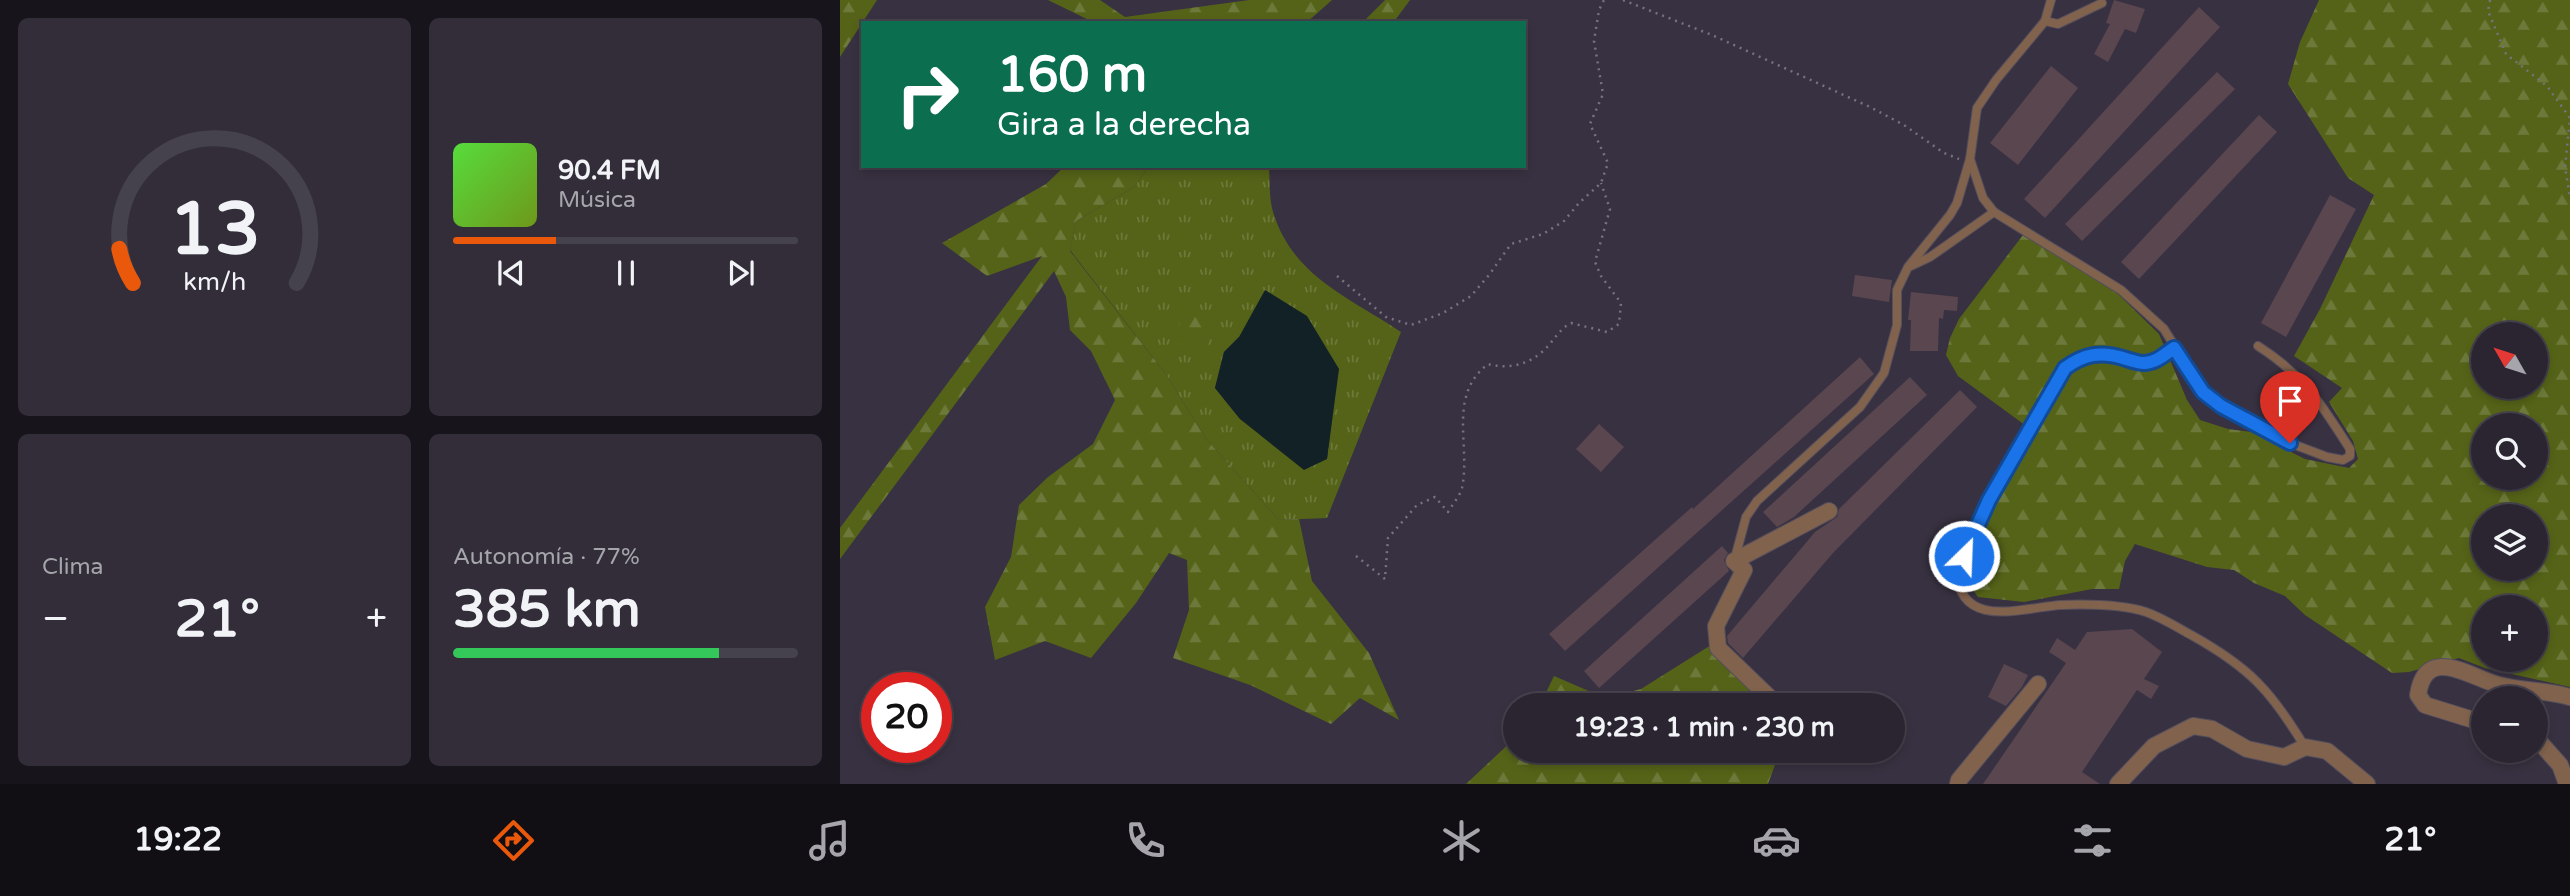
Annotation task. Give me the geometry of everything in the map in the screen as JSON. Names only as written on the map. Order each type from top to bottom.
[{"type":"street","points":[[1764,693],[1717,648],[1716,626],[1744,570],[1734,561],[1829,511]]},
{"type":"street","points":[[2471,719],[2425,705],[2418,695],[2425,676],[2444,666],[2460,669],[2501,686]]},
{"type":"street","points":[[1958,784],[2038,684]]},
{"type":"street","points":[[2548,692],[2570,697]]},
{"type":"street","points":[[2118,784],[2154,746],[2193,726],[2212,729],[2247,749],[2284,757],[2305,747],[2328,751],[2367,784]]},
{"type":"street","points":[[2548,752],[2560,765],[2567,784]]},
{"type":"lane","points":[[1734,561],[1746,517],[1757,501],[1860,407],[1884,373],[1897,325],[1897,290],[1908,267],[1957,203],[1970,159],[1977,108],[1996,79],[2045,21],[2051,0]]},
{"type":"lane","points":[[2045,21],[2058,24],[2102,3]]},
{"type":"lane","points":[[1970,159],[1983,198],[1994,212],[2121,290],[2164,329],[2203,392],[2221,406],[2290,443],[2327,457],[2343,460],[2350,456],[2350,449],[2302,379],[2258,346]]},
{"type":"lane","points":[[1908,267],[1930,257],[1994,212]]},
{"type":"lane","points":[[2174,348],[2154,361],[2134,362],[2106,353],[2095,354],[2065,368],[1989,500],[1957,572],[1957,582],[1969,602],[1983,610],[2013,612],[2059,605],[2104,606],[2145,612],[2168,622],[2242,666],[2282,708],[2305,747]]},
{"type":"path","points":[[1337,276],[1387,317],[1411,326],[1443,313],[1471,296],[1511,244],[1543,234],[1564,221],[1601,183],[1608,163],[1590,124],[1603,94],[1594,41],[1599,10],[1604,0]]},
{"type":"path","points":[[1623,0],[1712,35],[1833,90],[1903,125],[1944,153],[1957,159],[1970,159]]},
{"type":"path","points":[[2490,0],[2488,11],[2506,54],[2547,86],[2570,118],[2565,166],[2570,197]]},
{"type":"path","points":[[1356,556],[1385,579],[1388,538],[1417,505],[1435,497],[1448,512],[1461,490],[1463,403],[1478,372],[1488,364],[1503,368],[1527,362],[1546,348],[1562,328],[1571,323],[1607,332],[1619,324],[1621,303],[1601,276],[1595,262],[1610,209],[1601,183]]},
{"type":"green space","points":[[840,0],[877,0],[861,21],[840,57]]},
{"type":"green space","points":[[1048,0],[1100,0],[1125,17],[1249,0],[1332,0],[1308,21],[1091,21]]},
{"type":"green space","points":[[1385,0],[1410,0],[1394,21],[1364,21]]},
{"type":"green space","points":[[2319,0],[2570,0],[2570,687],[2503,672],[2548,672],[2548,595],[2471,595],[2471,663],[2459,658],[2409,672],[2392,673],[2305,615],[2285,596],[2254,583],[2234,570],[2207,567],[2135,544],[2125,561],[2119,589],[2092,589],[2024,602],[1978,597],[1966,580],[1969,562],[1984,524],[2037,434],[1958,376],[1946,355],[1959,319],[2026,231],[2118,294],[2159,334],[2187,400],[2200,420],[2228,429],[2251,432],[2305,459],[2349,468],[2358,459],[2353,441],[2329,402],[2342,388],[2294,356],[2320,309],[2374,195],[2348,178],[2288,84],[2300,42]]},
{"type":"green space","points":[[1063,168],[1148,168],[1134,187],[1076,221],[1070,251],[1165,373],[1207,440],[1279,520],[1299,519],[1312,581],[1369,653],[1399,720],[1360,698],[1331,724],[1250,685],[1173,658],[1189,610],[1187,560],[1169,553],[1136,603],[1091,658],[1045,641],[995,660],[985,607],[1011,557],[1019,505],[1048,477],[1093,444],[1115,400],[1091,351],[1070,330],[1066,297],[1054,271],[840,559],[840,528],[1042,256],[987,276],[942,243],[1046,184]]},
{"type":"green space","points":[[1148,168],[1269,168],[1273,212],[1294,253],[1325,283],[1401,332],[1327,518],[1279,520],[1207,440],[1165,373],[1070,250],[1076,221],[1134,187]],"holes":[[[1239,337],[1331,424],[1327,459],[1240,419],[1215,388],[1224,352]]]},
{"type":"green space","points":[[1204,309],[1214,327],[1207,347],[1182,349],[1179,319]]},
{"type":"green space","points":[[1711,645],[1752,693],[1625,693],[1641,689]]},
{"type":"green space","points":[[1554,676],[1593,693],[1546,693]]},
{"type":"green space","points":[[1503,749],[1503,763],[1776,763],[1768,784],[1466,784]]},
{"type":"shaded area","points":[[1265,290],[1307,316],[1339,369],[1327,459],[1304,470],[1240,419],[1215,388],[1224,352],[1239,337]]},
{"type":"building","points":[[2114,0],[2145,9],[2136,33],[2125,29],[2108,62],[2094,54],[2110,24],[2106,23]]},
{"type":"building","points":[[2199,7],[2220,27],[2045,218],[2024,199]]},
{"type":"building","points":[[2051,66],[2078,88],[2018,165],[1990,143]]},
{"type":"building","points":[[2217,72],[2235,89],[2082,241],[2065,224]]},
{"type":"building","points":[[2259,115],[2277,132],[2139,279],[2121,262]]},
{"type":"building","points":[[2330,195],[2356,209],[2286,337],[2261,323]]},
{"type":"building","points":[[1855,275],[1892,280],[1889,302],[1852,296]]},
{"type":"building","points":[[1911,292],[1958,297],[1957,311],[1944,310],[1943,319],[1939,318],[1938,351],[1910,351],[1911,320],[1908,320]]},
{"type":"building","points":[[1860,357],[1874,374],[1565,651],[1549,634],[1692,507],[1693,509]]},
{"type":"building","points":[[1910,377],[1927,395],[1794,517],[1777,527],[1763,512]]},
{"type":"building","points":[[1960,390],[1977,407],[1833,553],[1743,658],[1728,643],[1727,636],[1815,532],[1837,517],[1839,509]]},
{"type":"building","points":[[1599,424],[1624,447],[1601,472],[1576,449]]},
{"type":"building","points":[[1722,546],[1728,553],[1724,560],[1729,571],[1599,688],[1584,671]]},
{"type":"building","points":[[2132,629],[2162,652],[2144,679],[2159,686],[2151,699],[2137,690],[2082,772],[2100,784],[1983,784],[2066,663],[2049,652],[2057,638],[2075,650],[2087,632]]},
{"type":"building","points":[[2004,664],[2028,675],[2006,706],[1988,697]]},
{"type":"route","points":[[1964,556],[1989,500],[2065,368],[2095,354],[2106,353],[2144,363],[2154,361],[2174,348],[2203,392],[2221,406],[2290,443]]}]
